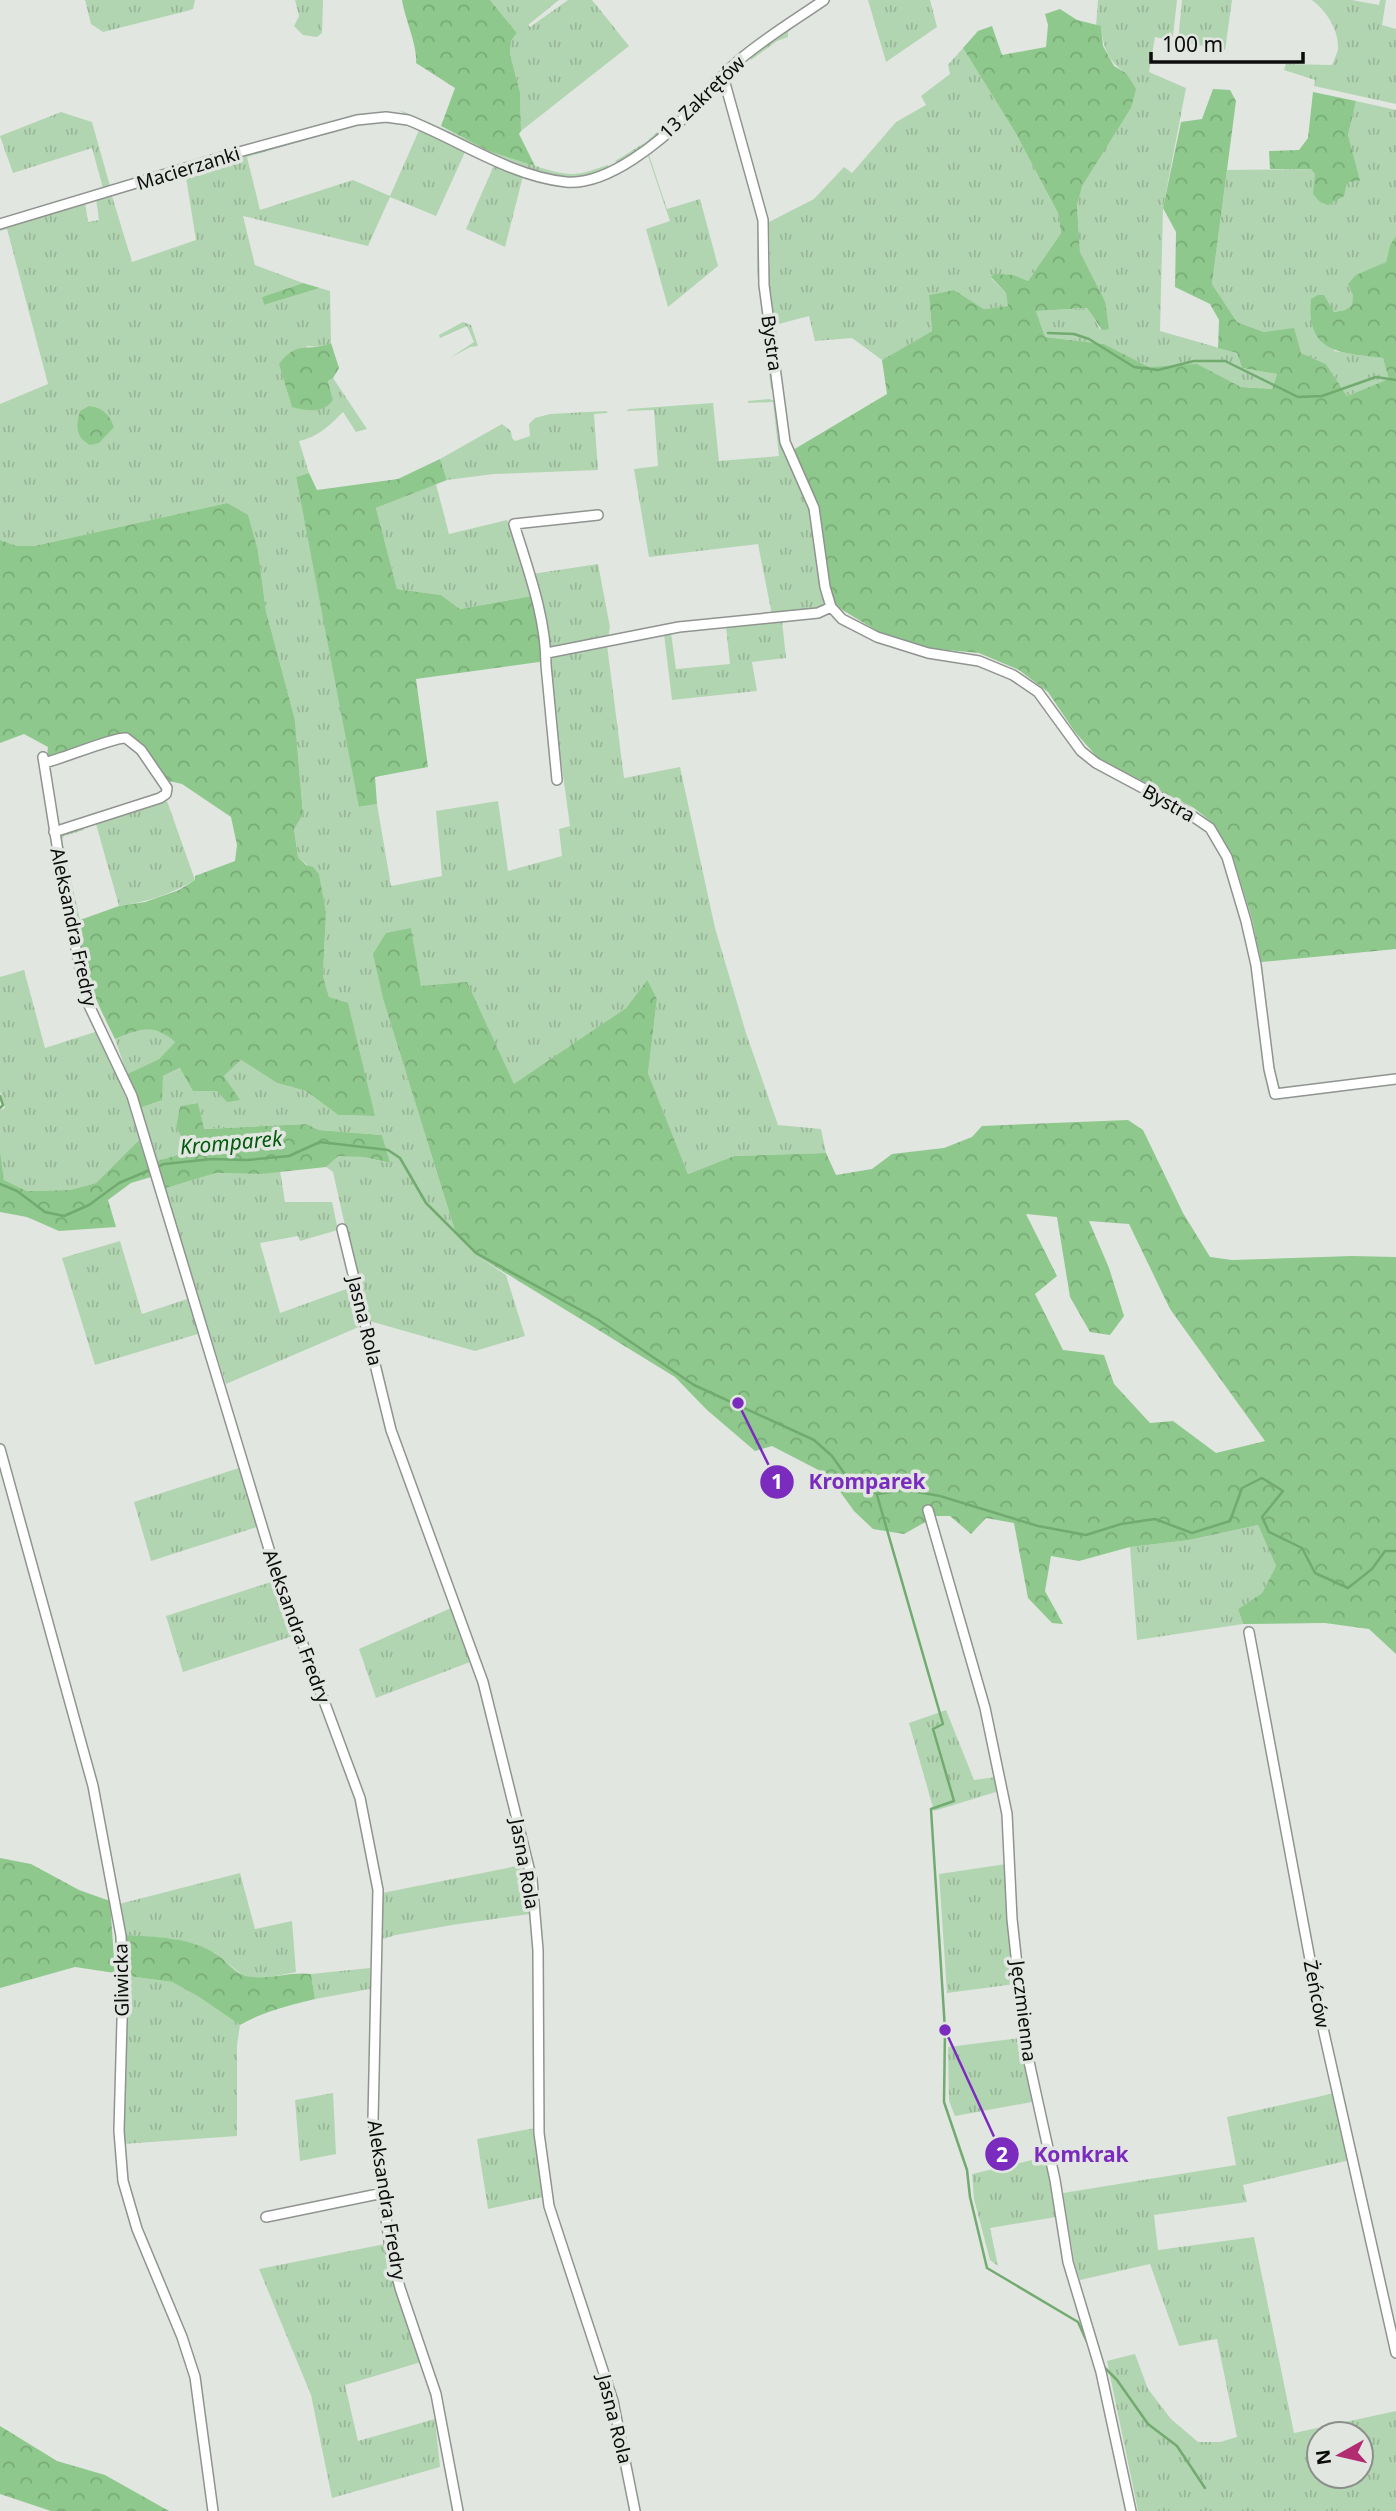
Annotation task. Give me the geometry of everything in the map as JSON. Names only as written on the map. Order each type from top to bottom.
[{"type":"street","name":"13 Zakrętów","points":[[378,117],[408,120],[525,172],[565,182],[579,182],[610,172],[653,145],[750,52],[824,0]]},
{"type":"street","name":"Bystra","points":[[723,76],[763,220],[764,285],[785,442],[814,508],[825,587],[831,607],[842,619],[877,637],[928,653],[979,661],[1013,675],[1038,692],[1081,751],[1096,763],[1182,809],[1210,828],[1227,857],[1246,921],[1275,1094],[1396,1079]]},
{"type":"street","name":"Macierzanki","points":[[0,224],[239,152],[378,117]]},
{"type":"street","points":[[557,780],[547,653],[537,603],[514,524],[598,515]]},
{"type":"street","points":[[547,653],[679,627],[818,613],[831,607]]},
{"type":"street","name":"Aleksandra Fredry","points":[[54,832],[160,799],[166,794],[167,788],[141,750],[126,738],[113,739],[65,758],[43,760],[54,832],[86,999],[132,1096],[275,1569],[360,1798],[378,1890],[373,2120],[390,2248],[400,2288],[436,2394],[458,2511]]},
{"type":"street","name":"Jasna Rola","points":[[342,1229],[391,1430],[483,1682],[532,1880],[538,1950],[539,2133],[549,2206],[614,2401],[635,2511]]},
{"type":"street","name":"Gliwicka","points":[[0,1449],[93,1786],[121,1936],[123,1985],[119,2131],[123,2181],[137,2228],[182,2337],[195,2377],[213,2511]]},
{"type":"street","name":"Jęczmienna","points":[[928,1510],[985,1708],[1007,1814],[1012,1919],[1026,2048],[1055,2180],[1068,2262],[1101,2372],[1130,2511]]},
{"type":"street","name":"Żeńców","points":[[1249,1632],[1322,2024],[1396,2353]]},
{"type":"street","points":[[266,2217],[383,2193]]},
{"type":"green space","points":[[85,0],[195,0],[193,9],[103,32],[91,24]]},
{"type":"green space","points":[[295,0],[323,0],[322,33],[317,37],[303,35],[294,26],[299,16]]},
{"type":"green space","points":[[402,0],[490,0],[517,33],[511,41],[510,54],[520,92],[519,134],[535,166],[489,151],[441,126],[455,88],[416,63]]},
{"type":"green space","points":[[490,0],[559,0],[528,25],[530,27],[568,0],[592,0],[629,46],[521,131],[520,92],[510,54],[511,41],[517,33]]},
{"type":"green space","points":[[868,0],[930,0],[937,27],[886,62]]},
{"type":"green space","points":[[1098,0],[1177,0],[1173,36],[1169,40],[1155,37],[1149,72],[1186,88],[1163,208],[1160,331],[1237,353],[1242,368],[1277,374],[1272,389],[1241,387],[1197,365],[1149,367],[1104,344],[1045,337],[1036,311],[1087,308],[1101,330],[1105,301],[1080,252],[1077,205],[1081,186],[1131,108],[1126,73],[1111,59],[1103,41],[1101,26],[1096,26]]},
{"type":"green space","points":[[1182,0],[1232,0],[1225,50],[1178,41]]},
{"type":"green space","points":[[1312,0],[1352,0],[1379,5],[1380,0],[1386,0],[1382,25],[1396,29],[1396,104],[1314,86],[1315,80],[1284,70],[1286,64],[1332,65],[1338,49],[1336,34],[1327,15]]},
{"type":"green space","points":[[1060,9],[1077,20],[1101,26],[1103,46],[1114,66],[1126,73],[1136,89],[1131,108],[1082,186],[1077,205],[1080,252],[1105,301],[1109,329],[1102,330],[1087,308],[1036,311],[1045,337],[1104,344],[1149,367],[1197,364],[1241,387],[1272,389],[1277,374],[1242,368],[1237,353],[1218,348],[1219,320],[1210,304],[1175,287],[1176,232],[1163,208],[1181,122],[1202,119],[1213,89],[1230,90],[1236,101],[1212,284],[1237,322],[1264,332],[1294,328],[1301,353],[1326,364],[1347,396],[1389,379],[1383,358],[1340,351],[1320,340],[1314,331],[1311,299],[1324,295],[1334,312],[1345,310],[1352,305],[1353,295],[1348,284],[1356,275],[1386,262],[1390,245],[1396,236],[1396,949],[1261,962],[1252,919],[1232,854],[1214,824],[1194,808],[1098,758],[1075,732],[1048,692],[1019,670],[979,653],[926,648],[879,632],[834,605],[831,600],[819,520],[793,450],[887,394],[882,360],[932,331],[929,295],[954,290],[984,309],[1008,306],[1006,293],[991,277],[994,274],[1014,275],[1028,281],[1061,233],[1058,213],[1015,132],[963,48],[978,31],[992,26],[1002,55],[1046,47],[1048,25],[1045,14]]},
{"type":"green space","points":[[801,20],[788,32],[788,37],[777,41],[751,60],[750,56]]},
{"type":"green space","points":[[963,48],[1015,132],[1058,213],[1061,233],[1028,281],[1014,275],[991,278],[1006,293],[1009,306],[984,309],[954,290],[929,295],[932,331],[882,360],[852,338],[815,341],[809,316],[775,325],[781,369],[766,270],[770,266],[769,223],[760,194],[769,222],[814,199],[844,167],[852,173],[896,122],[926,105],[921,96],[950,74],[948,65]]},
{"type":"green space","points":[[719,87],[723,88],[761,227],[774,389],[771,389],[757,271],[758,220],[722,93],[717,91],[686,124]]},
{"type":"green space","points":[[1313,92],[1356,101],[1348,135],[1360,181],[1347,182],[1344,196],[1328,205],[1320,202],[1313,194],[1315,174],[1311,169],[1270,169],[1269,151],[1299,150],[1308,138]]},
{"type":"green space","points":[[1356,101],[1396,110],[1396,236],[1390,245],[1386,262],[1363,279],[1355,291],[1352,305],[1345,310],[1334,312],[1328,300],[1334,351],[1383,358],[1390,379],[1347,396],[1326,364],[1264,332],[1237,322],[1212,284],[1227,170],[1311,169],[1320,176],[1340,181],[1359,180],[1348,135]]},
{"type":"green space","points":[[399,110],[492,150],[547,169],[571,174],[608,165],[608,168],[583,178],[541,174],[495,157]]},
{"type":"green space","points":[[61,112],[92,122],[110,186],[103,188],[92,148],[13,173],[0,136]]},
{"type":"green space","points":[[671,120],[672,123],[650,142],[619,163],[615,161],[646,142]]},
{"type":"green space","points":[[420,128],[466,150],[436,216],[390,197],[368,246],[243,216],[255,265],[303,283],[262,297],[264,305],[320,288],[330,291],[331,343],[322,347],[306,346],[333,400],[328,381],[333,378],[367,429],[356,432],[343,412],[318,434],[299,441],[309,473],[296,477],[360,807],[377,804],[391,886],[442,876],[436,811],[498,801],[508,871],[562,856],[559,829],[570,826],[548,666],[552,656],[607,645],[624,778],[680,767],[715,928],[746,1033],[778,1125],[821,1129],[826,1153],[734,1156],[688,1174],[648,1073],[657,999],[646,981],[626,1008],[514,1085],[467,983],[421,987],[411,929],[384,1002],[456,1234],[476,1255],[506,1275],[525,1336],[475,1351],[366,1320],[333,1172],[326,1167],[337,1155],[364,1157],[389,1163],[382,1135],[319,1130],[306,1124],[203,1129],[198,1103],[180,1106],[176,1127],[189,1153],[153,1162],[139,1108],[163,1076],[181,1068],[239,1100],[224,1076],[241,1060],[277,1083],[306,1091],[338,1115],[375,1116],[323,976],[326,912],[319,875],[298,857],[294,828],[303,813],[295,720],[266,611],[258,551],[227,503],[34,546],[17,546],[0,540],[0,404],[48,384],[7,229],[0,231],[0,227],[85,202],[88,222],[99,220],[96,199],[170,177],[171,179],[112,196],[132,262],[196,240],[185,171],[310,135],[312,138],[247,157],[260,210],[353,180],[390,196]]},
{"type":"green space","points":[[649,155],[667,209],[700,199],[718,266],[668,307],[646,229],[670,221]]},
{"type":"green space","points":[[495,163],[523,176],[505,247],[466,229]]},
{"type":"green space","points":[[303,283],[320,288],[264,305],[262,297]]},
{"type":"green space","points":[[463,322],[471,325],[478,346],[470,347],[450,358],[474,342],[467,326],[440,338],[439,335]]},
{"type":"green space","points":[[331,343],[339,368],[328,381],[333,400],[320,409],[292,407],[279,364],[297,349]]},
{"type":"green space","points":[[769,399],[776,401],[786,456],[811,509],[826,600],[816,609],[802,613],[772,615],[758,544],[649,557],[634,469],[658,466],[654,410],[626,411],[629,409],[713,403],[719,461],[779,456],[773,402],[748,403]]},
{"type":"green space","points":[[89,406],[105,412],[114,427],[99,443],[90,445],[79,435],[77,426],[80,411]]},
{"type":"green space","points":[[608,413],[594,414],[598,470],[494,474],[447,480],[440,459],[502,424],[511,431],[515,441],[530,436],[529,424],[535,418],[550,414]]},
{"type":"green space","points":[[440,459],[447,480],[376,508],[397,589],[441,595],[460,609],[532,596],[543,659],[539,662],[416,679],[428,767],[375,777],[377,804],[359,807],[296,477],[309,473],[317,490],[398,479]]},
{"type":"green space","points":[[436,484],[449,534],[507,520],[532,596],[460,609],[441,595],[397,589],[376,508]]},
{"type":"green space","points":[[227,503],[248,515],[258,551],[266,611],[295,720],[303,814],[294,829],[298,857],[319,874],[326,912],[323,976],[329,997],[348,1003],[375,1116],[338,1115],[306,1091],[277,1083],[241,1060],[224,1076],[240,1100],[227,1102],[217,1091],[193,1091],[180,1068],[163,1076],[162,1100],[139,1108],[127,1074],[159,1059],[175,1042],[160,1032],[146,1029],[115,1039],[95,997],[84,965],[80,949],[80,920],[179,890],[195,880],[195,876],[235,861],[237,845],[231,817],[182,784],[165,780],[126,737],[54,758],[47,756],[48,747],[24,734],[0,743],[0,540],[17,546],[34,546]]},
{"type":"green space","points":[[598,564],[610,627],[608,637],[550,647],[532,574]]},
{"type":"green space","points":[[782,621],[786,658],[752,662],[757,691],[672,700],[664,634],[671,633],[676,669],[730,664],[726,627]]},
{"type":"green space","points":[[167,801],[195,880],[158,897],[119,906],[96,824]]},
{"type":"green space","points":[[82,827],[84,830],[64,836],[62,840],[80,920],[77,935],[59,838],[62,834]]},
{"type":"green space","points":[[54,859],[76,962],[73,966]]},
{"type":"green space","points":[[411,928],[421,986],[467,982],[514,1084],[626,1008],[647,980],[657,999],[648,1073],[688,1174],[734,1156],[826,1153],[836,1175],[872,1169],[892,1154],[944,1148],[972,1137],[982,1126],[1128,1120],[1143,1130],[1183,1213],[1210,1257],[1232,1260],[1396,1257],[1396,1654],[1369,1629],[1325,1623],[1243,1624],[1238,1609],[1262,1593],[1276,1566],[1258,1525],[1189,1540],[1130,1547],[1079,1561],[1051,1556],[1045,1591],[1063,1624],[1052,1623],[1028,1598],[1014,1523],[986,1518],[971,1534],[950,1516],[936,1516],[904,1534],[873,1529],[854,1511],[828,1475],[772,1446],[755,1451],[707,1410],[675,1377],[476,1255],[456,1234],[384,1002],[373,954],[386,933]],"holes":[[[1026,1214],[1057,1217],[1070,1297],[1090,1332],[1110,1335],[1124,1316],[1109,1268],[1089,1221],[1129,1224],[1170,1309],[1265,1441],[1216,1453],[1173,1421],[1150,1423],[1114,1384],[1104,1355],[1063,1350],[1035,1294],[1057,1276]]]},
{"type":"green space","points":[[24,970],[45,1048],[98,1031],[127,1100],[139,1140],[96,1183],[70,1190],[27,1191],[4,1180],[0,1150],[0,1110],[5,1108],[0,1091],[0,977]]},
{"type":"green space","points":[[144,1028],[162,1031],[175,1042],[159,1059],[127,1074],[115,1039]]},
{"type":"green space","points":[[198,1103],[204,1129],[306,1124],[319,1130],[382,1135],[390,1163],[364,1157],[338,1156],[326,1167],[261,1174],[216,1173],[163,1189],[153,1162],[189,1152],[176,1127],[180,1106]]},
{"type":"green space","points":[[139,1140],[151,1177],[131,1183],[108,1200],[116,1227],[59,1231],[27,1217],[0,1212],[0,1150],[4,1180],[27,1191],[70,1190],[96,1183]]},
{"type":"green space","points":[[280,1171],[285,1202],[332,1202],[338,1230],[300,1241],[298,1236],[260,1243],[280,1313],[352,1287],[361,1326],[226,1384],[163,1189],[216,1173],[261,1174]]},
{"type":"green space","points":[[120,1241],[142,1314],[190,1298],[201,1333],[95,1365],[62,1258]]},
{"type":"green space","points":[[242,1467],[260,1526],[151,1561],[134,1502]]},
{"type":"green space","points":[[1258,1525],[1276,1566],[1262,1593],[1238,1609],[1243,1624],[1137,1640],[1130,1547],[1189,1540]]},
{"type":"green space","points":[[277,1580],[296,1635],[183,1672],[166,1616]]},
{"type":"green space","points":[[451,1608],[470,1662],[376,1698],[359,1649]]},
{"type":"green space","points":[[946,1710],[974,1780],[996,1777],[999,1791],[934,1811],[909,1723]]},
{"type":"green space","points":[[0,1858],[31,1864],[79,1890],[110,1901],[115,1973],[75,1967],[0,1988]]},
{"type":"green space","points":[[1006,1864],[1007,1920],[1015,1984],[947,1993],[939,1874]]},
{"type":"green space","points":[[522,1865],[530,1914],[452,1925],[383,1939],[382,1893]]},
{"type":"green space","points":[[240,1873],[255,1929],[292,1921],[296,1972],[261,1979],[242,1975],[215,1953],[175,1939],[126,1935],[119,1904]]},
{"type":"green space","points":[[126,1935],[195,1944],[216,1954],[246,1976],[311,1974],[315,1999],[267,2012],[240,2025],[172,1982],[128,1976]]},
{"type":"green space","points":[[370,1968],[370,1989],[315,1999],[311,1974]]},
{"type":"green space","points":[[128,1976],[172,1982],[240,2025],[237,2045],[237,2136],[123,2144]]},
{"type":"green space","points":[[1021,2038],[1032,2102],[955,2116],[949,2101],[948,2047]]},
{"type":"green space","points":[[333,2093],[336,2154],[300,2161],[295,2100]]},
{"type":"green space","points":[[1335,2093],[1350,2160],[1243,2185],[1247,2202],[1154,2215],[1158,2250],[1254,2237],[1294,2433],[1305,2431],[1305,2490],[1375,2490],[1375,2420],[1354,2420],[1396,2411],[1396,2511],[1138,2511],[1107,2361],[1135,2354],[1148,2389],[1171,2419],[1198,2442],[1220,2442],[1237,2437],[1217,2339],[1179,2346],[1150,2264],[1080,2280],[1063,2193],[1236,2165],[1227,2117]]},
{"type":"green space","points":[[535,2128],[543,2197],[488,2209],[477,2139]]},
{"type":"green space","points":[[1045,2157],[1056,2217],[990,2228],[998,2266],[990,2260],[974,2199],[972,2174]]},
{"type":"green space","points":[[385,2244],[394,2285],[421,2362],[345,2385],[358,2441],[435,2419],[440,2467],[332,2498],[311,2395],[259,2269]]},
{"type":"green space","points":[[0,2426],[57,2461],[105,2475],[169,2511],[51,2511],[0,2494]]},
{"type":"waterway","points":[[1048,333],[1074,334],[1089,339],[1134,367],[1158,370],[1194,361],[1225,361],[1298,397],[1322,396],[1376,377],[1396,380]]},
{"type":"waterway","points":[[0,1096],[3,1105],[0,1108]]},
{"type":"waterway","name":"Kromparek","points":[[0,1184],[17,1191],[45,1212],[64,1216],[89,1205],[119,1183],[164,1164],[289,1156],[320,1142],[388,1150],[400,1158],[426,1203],[476,1253],[597,1319],[694,1385],[814,1440],[832,1456],[849,1480],[877,1494],[906,1490],[940,1496],[1038,1526],[1086,1535],[1121,1524],[1155,1519],[1192,1533],[1230,1521],[1242,1488],[1262,1478],[1283,1491],[1262,1517],[1269,1532],[1302,1548],[1315,1573],[1348,1588],[1372,1569],[1385,1551],[1396,1551]]},
{"type":"waterway","points":[[877,1495],[943,1724],[933,1729],[954,1801],[931,1809],[945,2030],[944,2102],[967,2170],[970,2197],[987,2268],[1078,2322],[1093,2355]]},
{"type":"waterway","points":[[1102,2365],[1117,2380],[1148,2424],[1177,2446],[1205,2488]]},
{"type":"place","name":"Kromparek","points":[[738,1403]]},
{"type":"place","name":"Komkrak","points":[[945,2030]]}]
